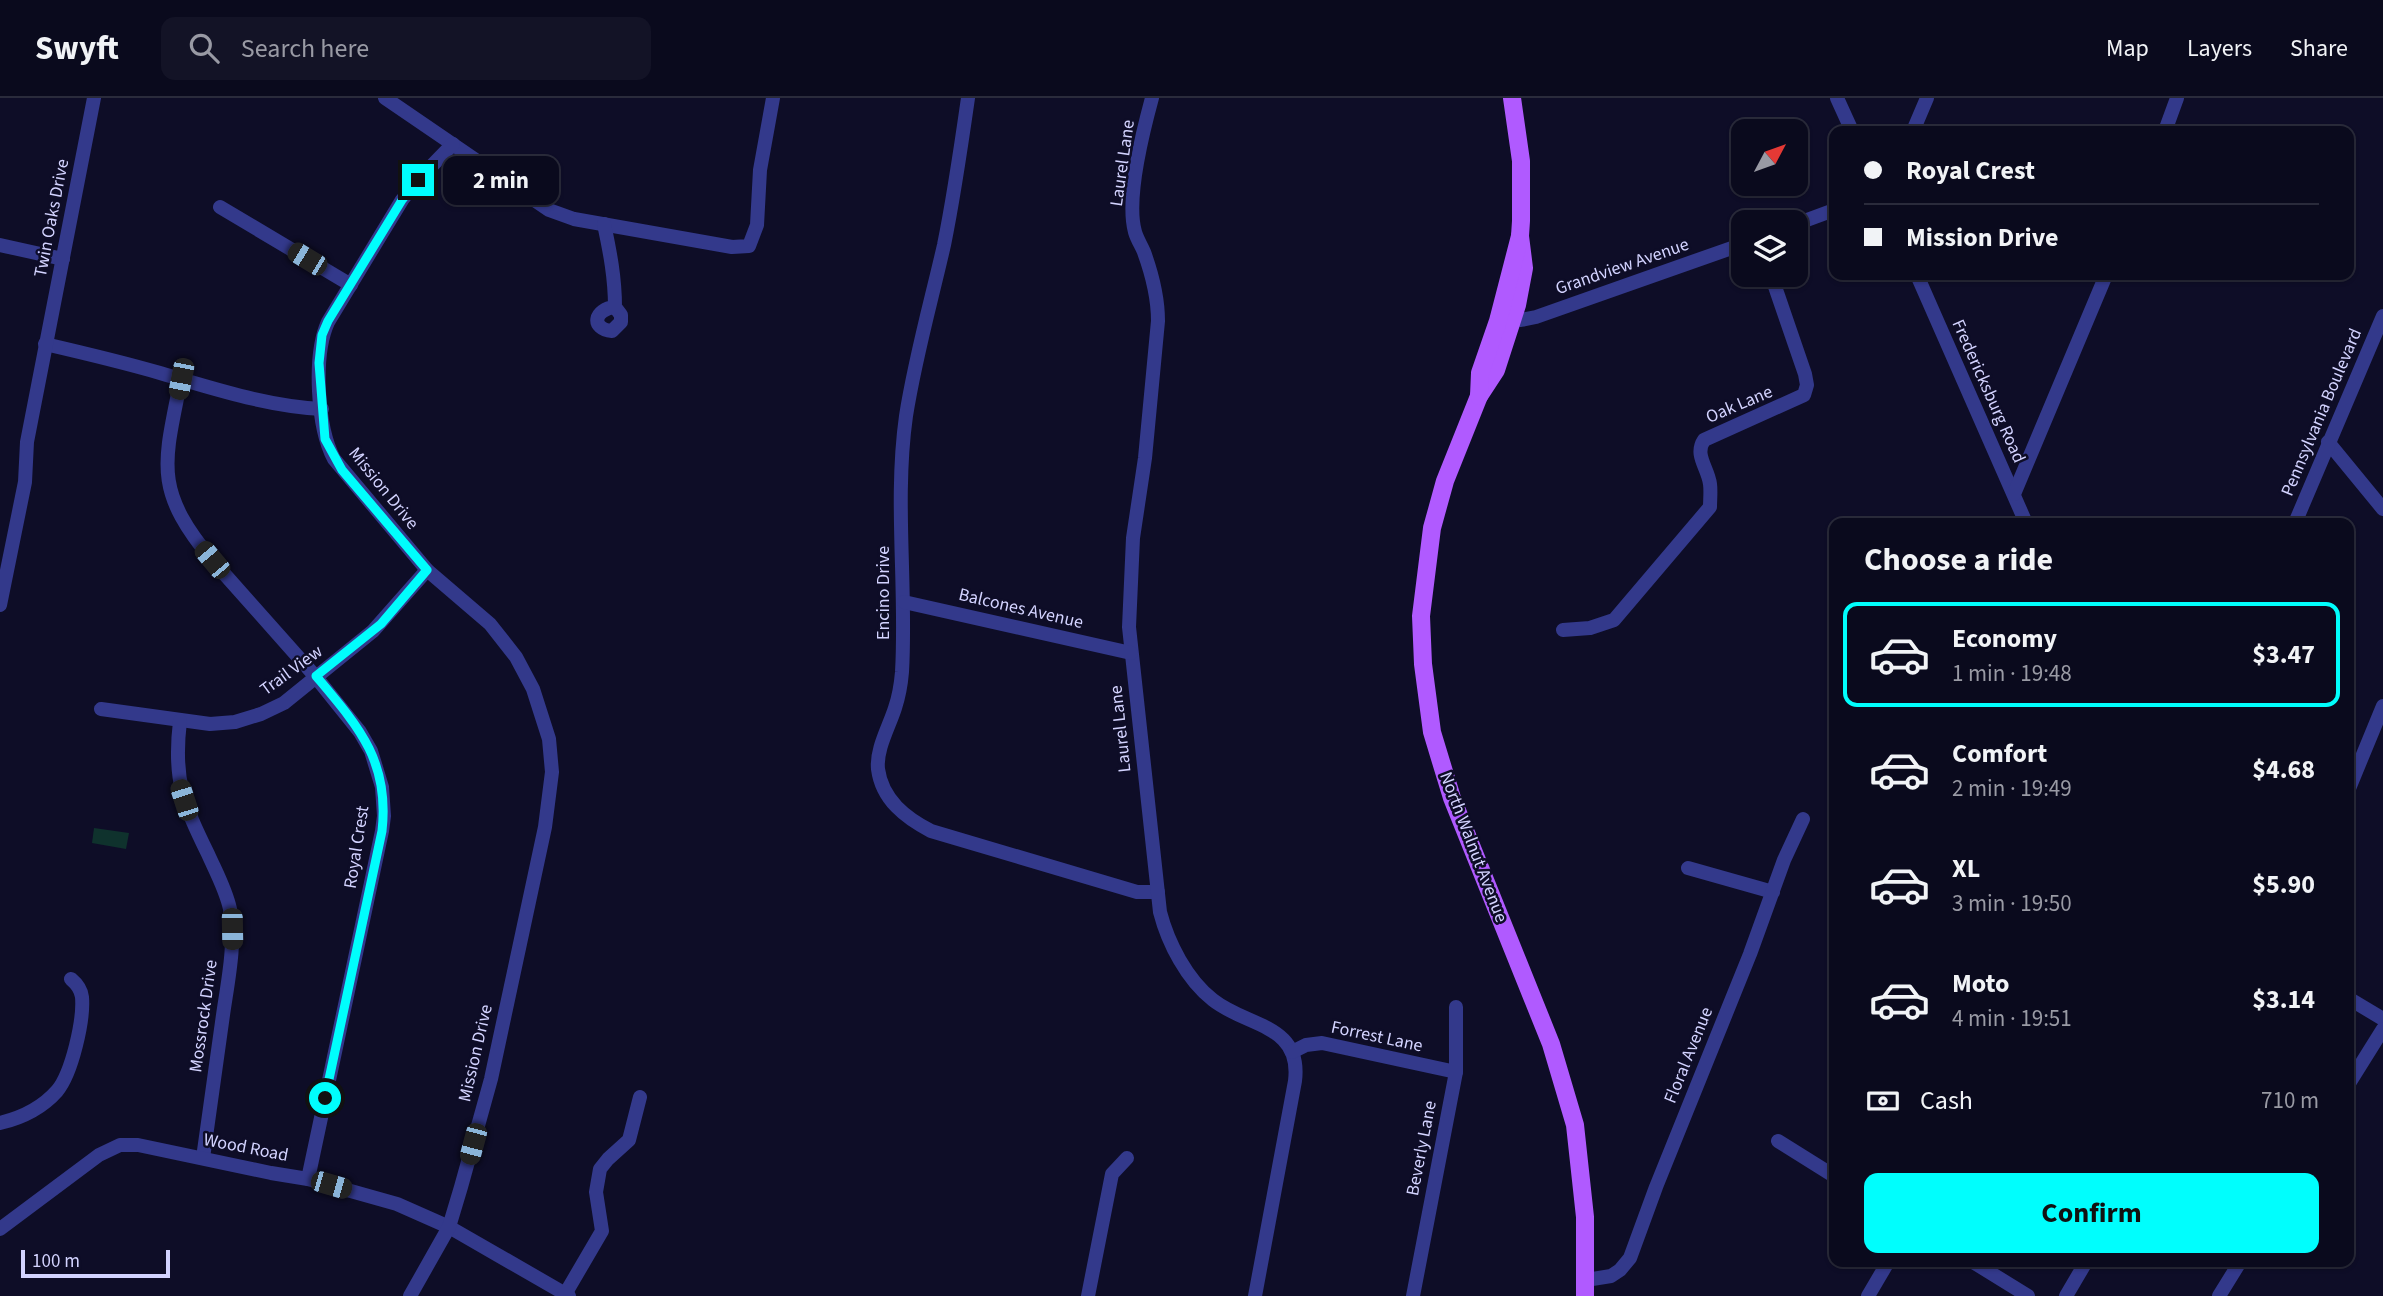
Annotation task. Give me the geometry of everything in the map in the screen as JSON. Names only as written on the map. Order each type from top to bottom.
[{"type":"main road","name":"North Walnut Avenue","points":[[1512,98],[1521,162],[1520,236],[1524,268],[1513,318],[1496,370],[1479,396],[1445,481],[1434,518],[1421,616],[1426,697],[1432,732],[1452,798],[1551,1044],[1575,1125],[1585,1217],[1585,1288]]},
{"type":"main road","name":"North Walnut Avenue","points":[[1479,396],[1482,366],[1498,321],[1520,236]]},
{"type":"street","name":"Twin Oaks Drive","points":[[0,605],[24,482],[27,442],[45,344],[94,98]]},
{"type":"street","points":[[385,98],[549,210],[574,219],[732,247],[749,246],[757,226],[760,170],[774,98]]},
{"type":"street","name":"Encino Drive","points":[[968,98],[951,209],[922,332],[906,417],[901,516],[904,602],[900,692],[878,756],[878,770],[893,804],[909,819],[931,831],[1137,892],[1158,892]]},
{"type":"street","name":"Laurel Lane","points":[[1152,98],[1139,157],[1133,202],[1135,232],[1154,286],[1158,321],[1145,458],[1133,538],[1129,606],[1131,653],[1160,912],[1179,958],[1200,988],[1227,1010],[1275,1032],[1292,1052]]},
{"type":"street","points":[[1837,98],[1850,126]]},
{"type":"street","points":[[1915,126],[1927,98]]},
{"type":"street","points":[[2167,126],[2177,98]]},
{"type":"street","name":"Mission Drive","points":[[410,1296],[449,1227],[491,1079],[545,827],[552,772],[549,739],[533,690],[516,657],[490,624],[427,570],[334,459],[325,439],[319,363],[322,335],[409,190],[453,144]]},
{"type":"street","points":[[220,207],[351,285]]},
{"type":"street","points":[[1808,220],[1829,212]]},
{"type":"street","points":[[604,223],[612,261],[615,307]]},
{"type":"street","points":[[0,245],[63,259]]},
{"type":"street","name":"Grandview Avenue","points":[[1513,318],[1521,320],[1536,317],[1731,248]]},
{"type":"street","name":"Fredericksburg Road","points":[[1919,280],[2024,518]]},
{"type":"street","points":[[2014,494],[2104,280]]},
{"type":"street","name":"Oak Lane","points":[[1563,630],[1590,628],[1614,620],[1710,507],[1710,482],[1699,453],[1704,440],[1799,399],[1806,392],[1805,374],[1775,287]]},
{"type":"street","name":"Pennsylvania Boulevard","points":[[2297,518],[2383,316]]},
{"type":"street","points":[[45,344],[259,401],[321,409]]},
{"type":"street","name":"Royal Crest","points":[[181,379],[166,458],[172,498],[178,512],[205,551],[347,713],[372,751],[382,787],[383,816],[308,1179]]},
{"type":"street","points":[[2328,442],[2383,509]]},
{"type":"street","name":"Trail View","points":[[101,709],[210,724],[247,719],[284,702],[381,624],[427,570]]},
{"type":"street","name":"Balcones Avenue","points":[[904,602],[1131,653]]},
{"type":"street","points":[[2354,777],[2383,706]]},
{"type":"street","name":"Mossrock Drive","points":[[180,721],[177,755],[180,785],[194,825],[224,890],[232,929],[230,968],[203,1158]]},
{"type":"street","name":"Floral Avenue","points":[[1585,1288],[1611,1276],[1630,1258],[1750,954],[1784,860],[1803,819]]},
{"type":"street","points":[[1688,868],[1773,892]]},
{"type":"street","points":[[0,1123],[30,1112],[44,1102],[57,1091],[68,1072],[75,1055],[82,998],[79,987],[71,979]]},
{"type":"street","points":[[2354,1002],[2383,1019]]},
{"type":"street","name":"Beverly Lane","points":[[1413,1296],[1455,1072],[1456,1007]]},
{"type":"street","points":[[2354,1075],[2383,1029]]},
{"type":"street","name":"Forrest Lane","points":[[1292,1052],[1306,1045],[1322,1043],[1455,1072]]},
{"type":"street","points":[[1255,1296],[1295,1081],[1296,1068],[1292,1052]]},
{"type":"street","points":[[566,1295],[602,1231],[596,1200],[600,1169],[629,1140],[640,1097]]},
{"type":"street","points":[[1778,1141],[1829,1173]]},
{"type":"street","name":"Wood Road","points":[[0,1228],[99,1155],[121,1145],[138,1145],[308,1179],[397,1204],[449,1227],[566,1295]]},
{"type":"street","points":[[1088,1296],[1112,1174],[1127,1158]]},
{"type":"street","points":[[1868,1296],[1885,1267]]},
{"type":"street","points":[[1981,1267],[2028,1296]]},
{"type":"street","points":[[2066,1296],[2083,1267]]},
{"type":"street","points":[[2219,1296],[2237,1267]]},
{"type":"green space","points":[[94,828],[129,833],[126,849],[92,843]]},
{"type":"route","points":[[325,1098],[382,831],[383,803],[382,787],[372,751],[347,713],[316,676],[381,624],[427,570],[342,470],[329,449],[323,426],[320,350],[328,321],[402,200],[418,180]]}]
